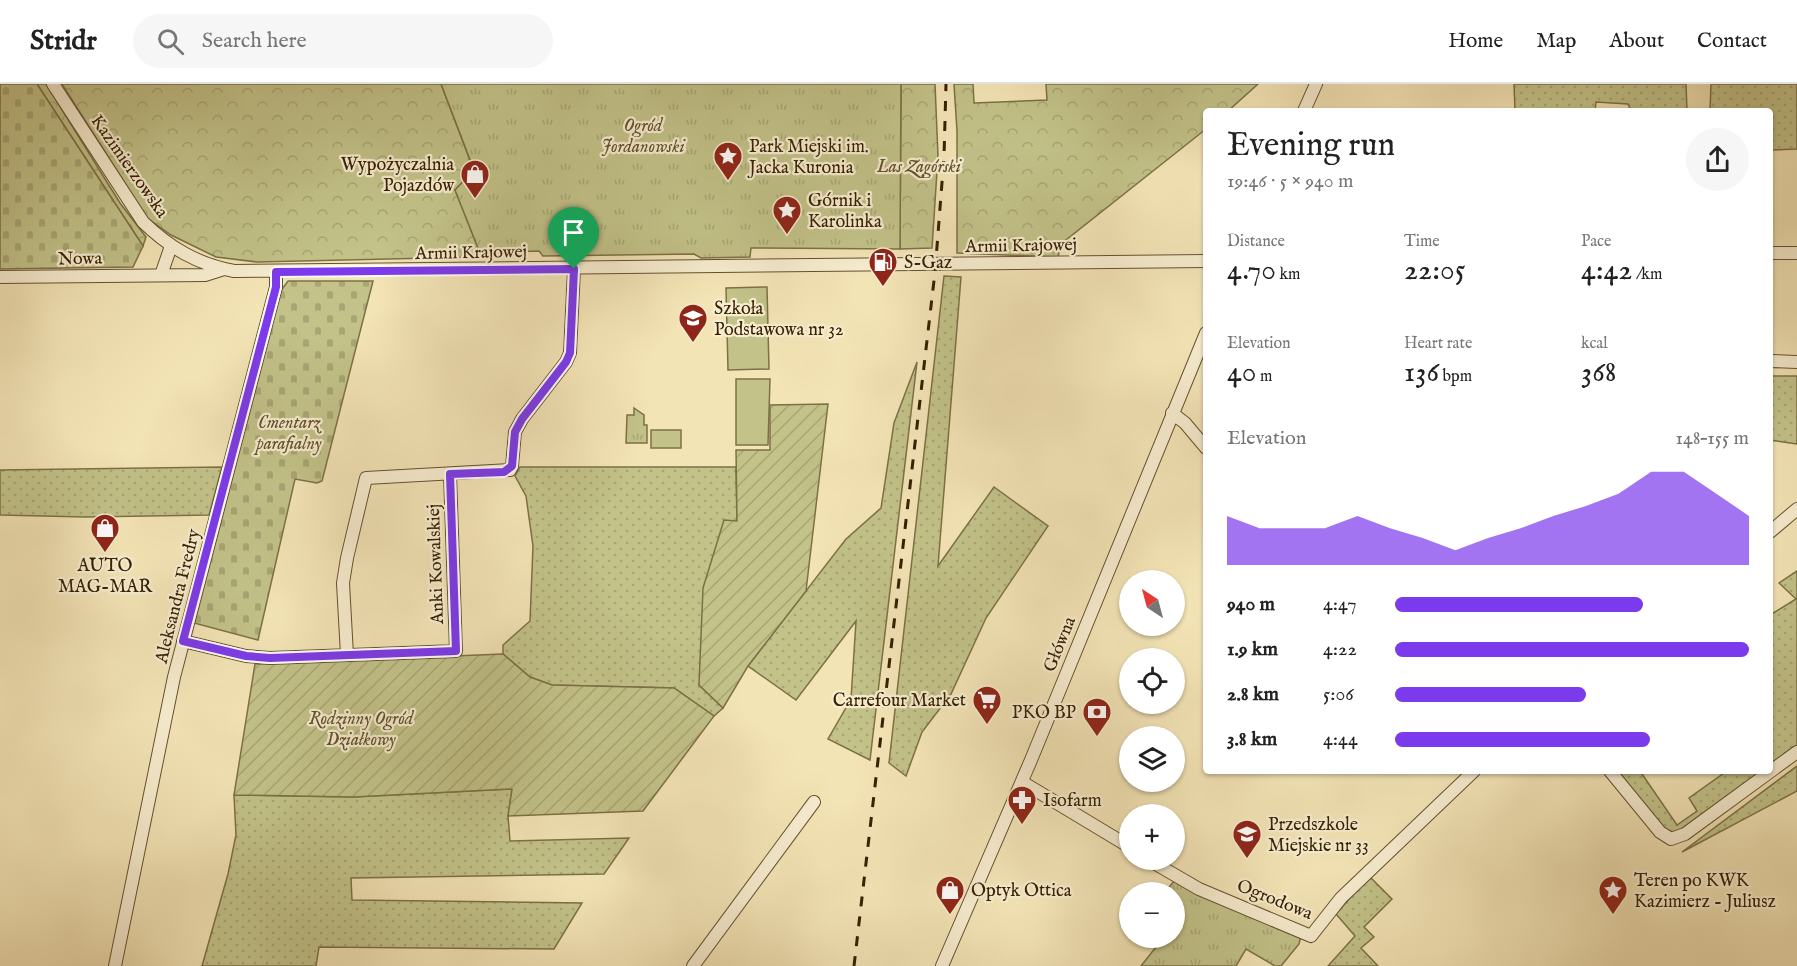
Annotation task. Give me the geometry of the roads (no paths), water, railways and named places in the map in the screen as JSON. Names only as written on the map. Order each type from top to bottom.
[{"type":"street","name":"Kazimierzowska","points":[[53,84],[143,222],[171,246],[192,259],[224,269]]},
{"type":"street","points":[[1305,108],[1316,84]]},
{"type":"street","points":[[161,275],[171,246]]},
{"type":"street","points":[[1773,253],[1797,253]]},
{"type":"street","name":"Armii Krajowej","points":[[224,269],[276,272],[1203,261]]},
{"type":"street","name":"Nowa","points":[[0,277],[205,275],[224,269]]},
{"type":"street","points":[[347,656],[343,583],[366,478],[504,472],[512,466],[515,432],[522,419],[566,362],[570,353],[574,269]]},
{"type":"street","name":"Aleksandra Fredry","points":[[115,966],[183,641],[276,287],[276,272]]},
{"type":"street","name":"Główna","points":[[942,966],[1022,782],[1203,340]]},
{"type":"street","points":[[1773,361],[1797,362]]},
{"type":"street","points":[[1172,413],[1185,423],[1203,444]]},
{"type":"street","name":"Anki Kowalskiej","points":[[183,641],[246,656],[347,656],[456,651],[450,474]]},
{"type":"street","points":[[1773,529],[1797,509]]},
{"type":"street","points":[[1773,770],[1797,752]]},
{"type":"street","name":"Ogrodowa","points":[[1165,870],[1199,889],[1311,936],[1341,898],[1471,774]]},
{"type":"street","points":[[1612,774],[1660,832],[1671,839],[1685,834],[1767,774]]},
{"type":"street","points":[[1022,782],[1119,840]]},
{"type":"street","points":[[693,966],[814,802]]},
{"type":"railway","points":[[854,966],[935,272],[944,157],[946,84]]},
{"type":"place","name":"Park Miejski im. Jacka Kuronia","points":[[728,182]]},
{"type":"place","name":"Wypożyczalnia Pojazdów","points":[[475,200]]},
{"type":"place","name":"Górnik i Karolinka","points":[[787,236]]},
{"type":"place","name":"S-Gaz","points":[[883,288]]},
{"type":"place","name":"Szkoła Podstawowa nr 32","points":[[693,344]]},
{"type":"place","name":"AUTO MAG-MAR","points":[[105,554]]},
{"type":"place","name":"Carrefour Market","points":[[987,726]]},
{"type":"place","name":"PKO BP","points":[[1097,738]]},
{"type":"place","name":"Isofarm","points":[[1022,826]]},
{"type":"place","name":"Przedszkole Miejskie nr 33","points":[[1247,860]]},
{"type":"place","name":"Optyk Ottica","points":[[950,916]]},
{"type":"place","name":"Teren po KWK Kazimierz - Juliusz","points":[[1613,916]]},
{"type":"park label","name":"Ogród Jordanowski","points":[[643,135]]},
{"type":"park label","name":"Las Zagórski","points":[[919,166]]},
{"type":"park label","name":"Cmentarz parafialny","points":[[289,432]]},
{"type":"park label","name":"Rodzinny Ogród Działkowy","points":[[361,728]]}]
